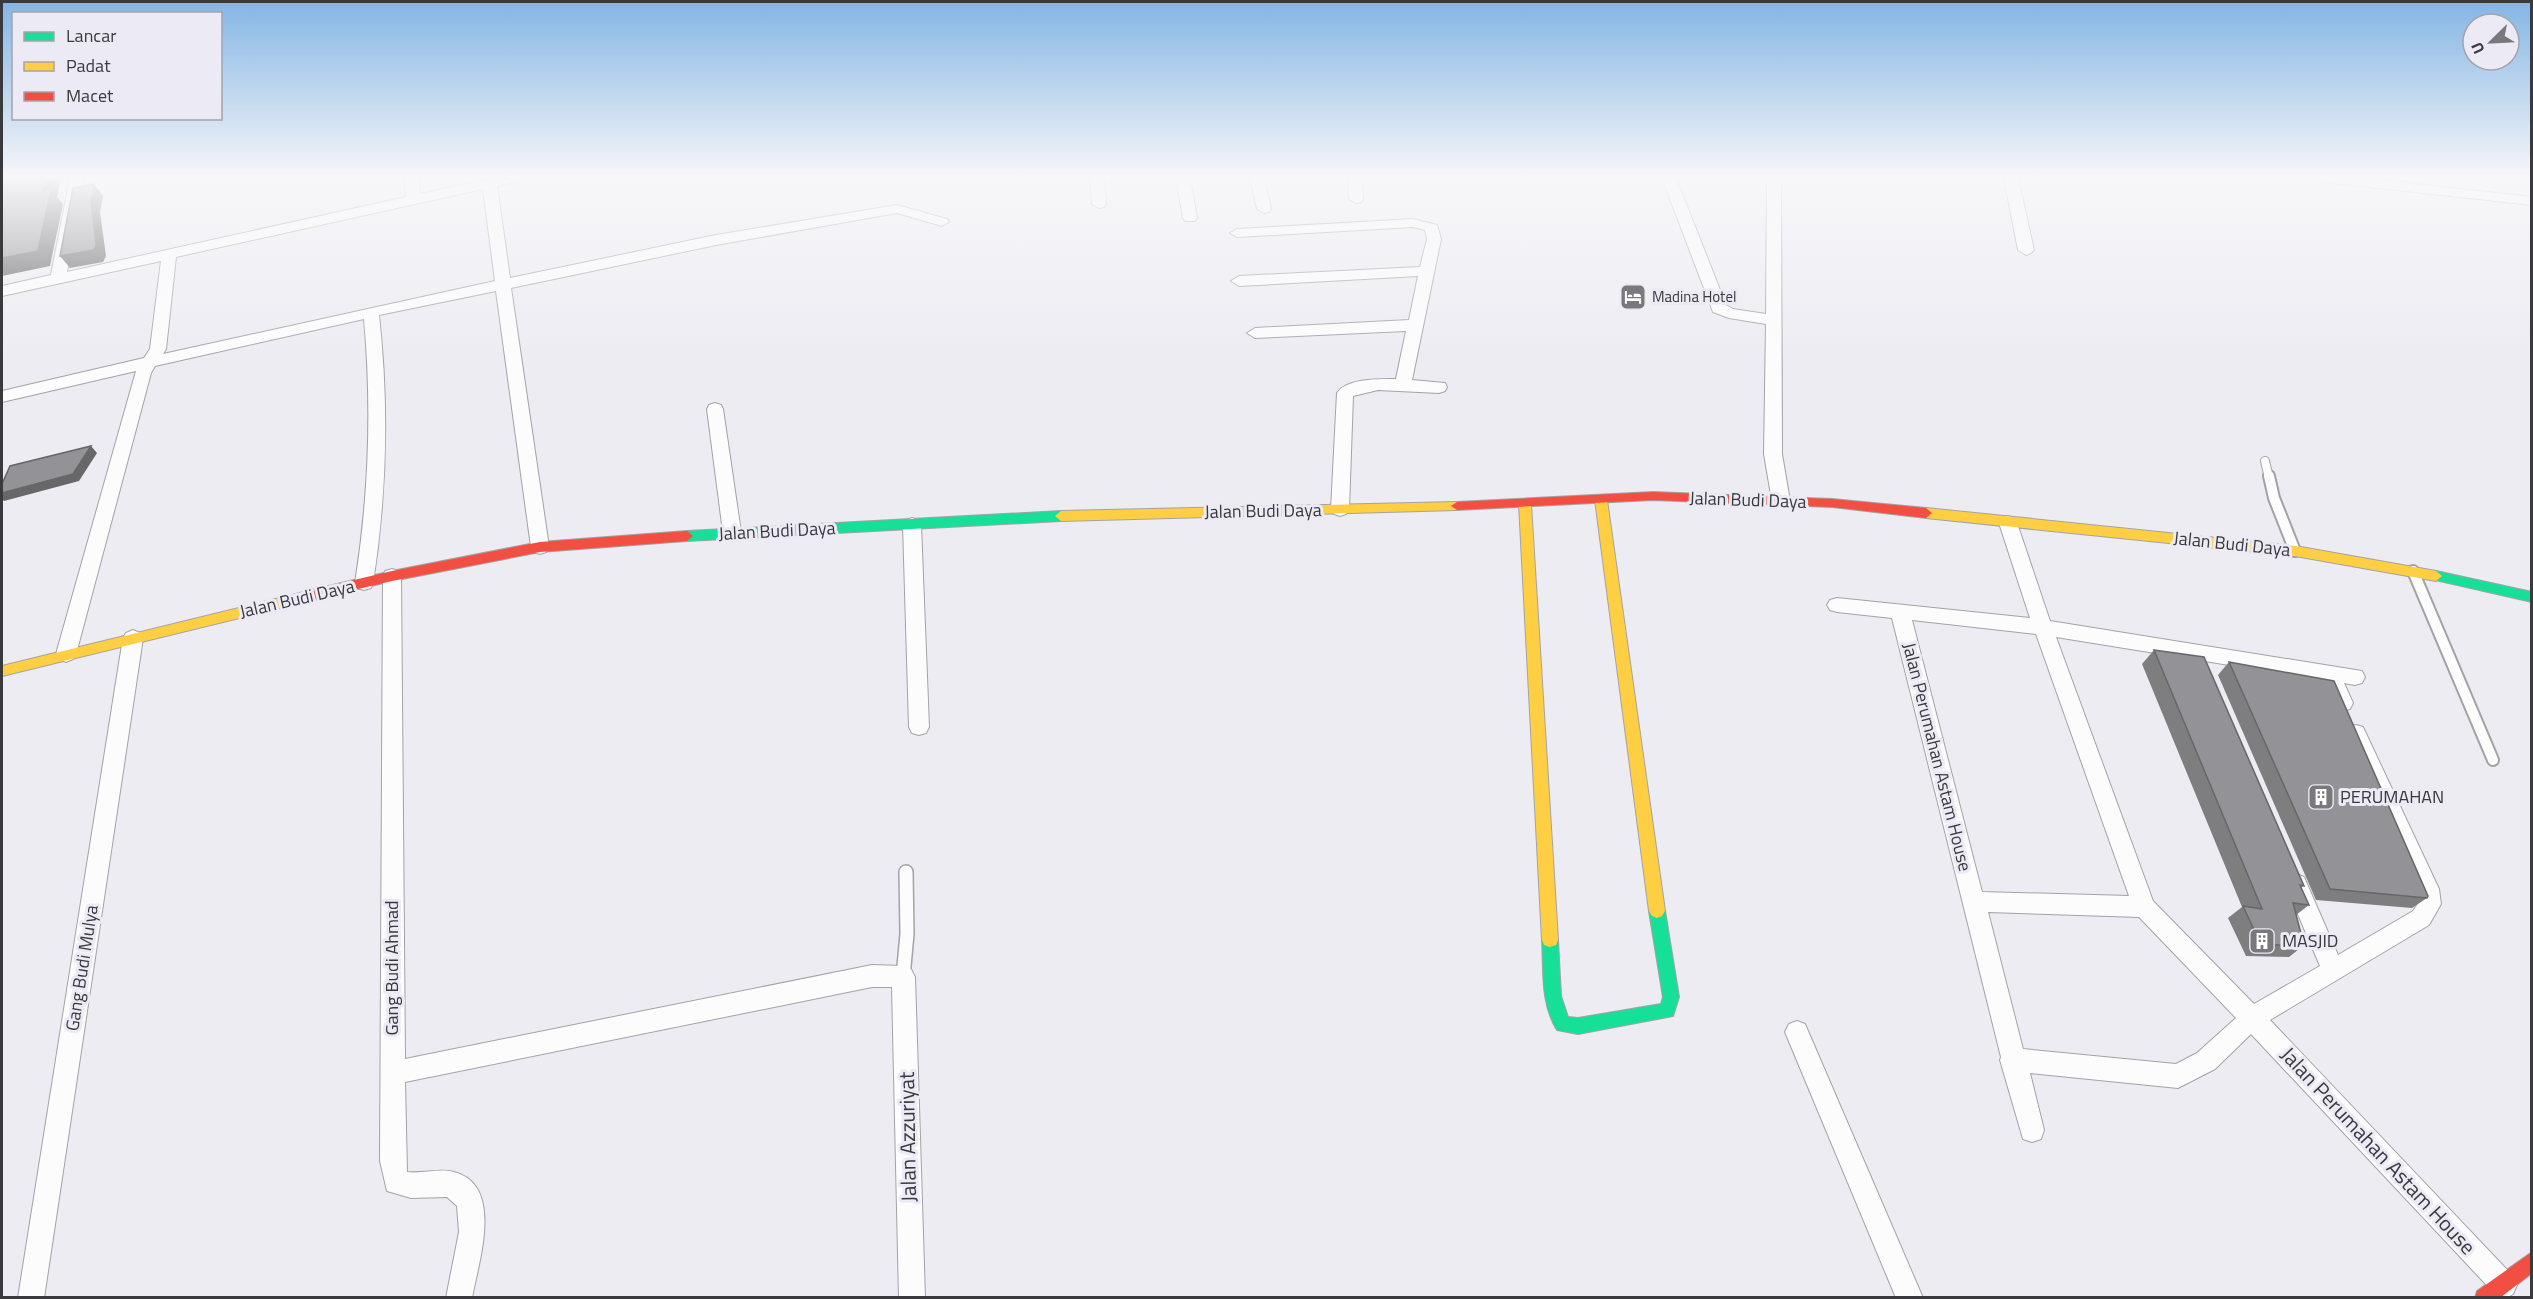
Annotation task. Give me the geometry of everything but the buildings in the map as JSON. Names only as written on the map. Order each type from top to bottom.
[{"type":"main road","name":"Jalan Budi Daya","points":[[2,671],[392,576],[540,547],[732,532],[1110,514],[1525,504],[1653,496],[1832,503],[2295,551],[2413,571],[2532,597]]},
{"type":"main road","points":[[1525,504],[1554,1004],[1556,1016],[1563,1024],[1578,1026],[1667,1011],[1671,997],[1601,500]]},
{"type":"main road","points":[[2500,1293],[2532,1260]]},
{"type":"street","points":[[58,279],[66,239]]},
{"type":"street","points":[[2,291],[239,239]]},
{"type":"street","points":[[498,239],[540,547]]},
{"type":"street","points":[[2,396],[150,360],[371,312],[737,239]]},
{"type":"street","points":[[1403,384],[1433,239]]},
{"type":"street","points":[[1692,239],[1719,308],[1729,313],[1774,320]]},
{"type":"street","points":[[1774,239],[1773,454],[1781,501]]},
{"type":"street","points":[[2023,239],[2025,250]]},
{"type":"street","points":[[66,654],[143,373],[158,349],[170,254]]},
{"type":"street","points":[[1239,281],[1427,271]]},
{"type":"street","points":[[364,583],[377,487],[378,367],[371,312]]},
{"type":"street","points":[[1255,333],[1415,325]]},
{"type":"street","points":[[1340,509],[1344,393],[1353,389],[1403,384],[1439,387]]},
{"type":"street","points":[[715,409],[732,532]]},
{"type":"street","name":"Jalan Perumahan Astam House","points":[[2008,523],[2144,908],[2252,1018],[2500,1293]]},
{"type":"street","points":[[912,525],[919,727]]},
{"type":"street","name":"Gang Budi Ahmad","points":[[392,576],[393,1161],[396,1182],[411,1185],[452,1184],[467,1197],[471,1215],[471,1239],[459,1298]]},
{"type":"street","name":"Jalan Perumahan Astam House","points":[[1837,605],[2043,627],[2355,677]]},
{"type":"street","name":"Jalan Perumahan Astam House","points":[[1900,612],[2012,1060],[2032,1130]]},
{"type":"street","name":"Gang Budi Mulya","points":[[31,1298],[133,638]]},
{"type":"street","points":[[2196,651],[2205,674]]},
{"type":"street","points":[[2012,1060],[2178,1076],[2206,1061],[2252,1018],[2421,918],[2427,911],[2430,896],[2329,673]]},
{"type":"street","points":[[2285,860],[2333,970]]},
{"type":"street","points":[[1974,902],[2144,908]]},
{"type":"street","points":[[393,1073],[872,976],[903,977]]},
{"type":"street","name":"Jalan Azzuriyat","points":[[903,977],[912,1298]]},
{"type":"street","points":[[1797,1032],[1910,1298]]},
{"type":"lane","points":[[2265,461],[2274,498],[2295,551]]},
{"type":"lane","points":[[2413,571],[2493,759]]},
{"type":"lane","points":[[903,977],[907,934],[906,872]]},
{"type":"traffic: fast","points":[[687,536],[1061,516]]},
{"type":"traffic: fast","points":[[2436,576],[2532,597]]},
{"type":"traffic: fast","points":[[1550,940],[1553,996],[1558,1016],[1563,1024],[1578,1026],[1667,1011],[1671,997],[1657,911]]},
{"type":"traffic: slow","points":[[1601,500],[1657,911]]},
{"type":"traffic: slow","points":[[1525,504],[1550,940]]},
{"type":"traffic: slow","points":[[1061,516],[1457,506]]},
{"type":"traffic: slow","points":[[1926,513],[2295,551],[2436,576]]},
{"type":"traffic: slow","points":[[2,671],[316,594]]},
{"type":"traffic: jam","points":[[1457,506],[1653,496],[1832,503],[1926,513]]},
{"type":"traffic: jam","points":[[316,594],[392,576],[540,547],[687,536]]},
{"type":"traffic: jam","points":[[2484,1298],[2532,1261]]},
{"type":"place","name":"Madina Hotel","points":[[1633,297]]},
{"type":"place","name":"PERUMAHAN","points":[[2321,797]]},
{"type":"place","name":"MASJID","points":[[2262,941]]}]
